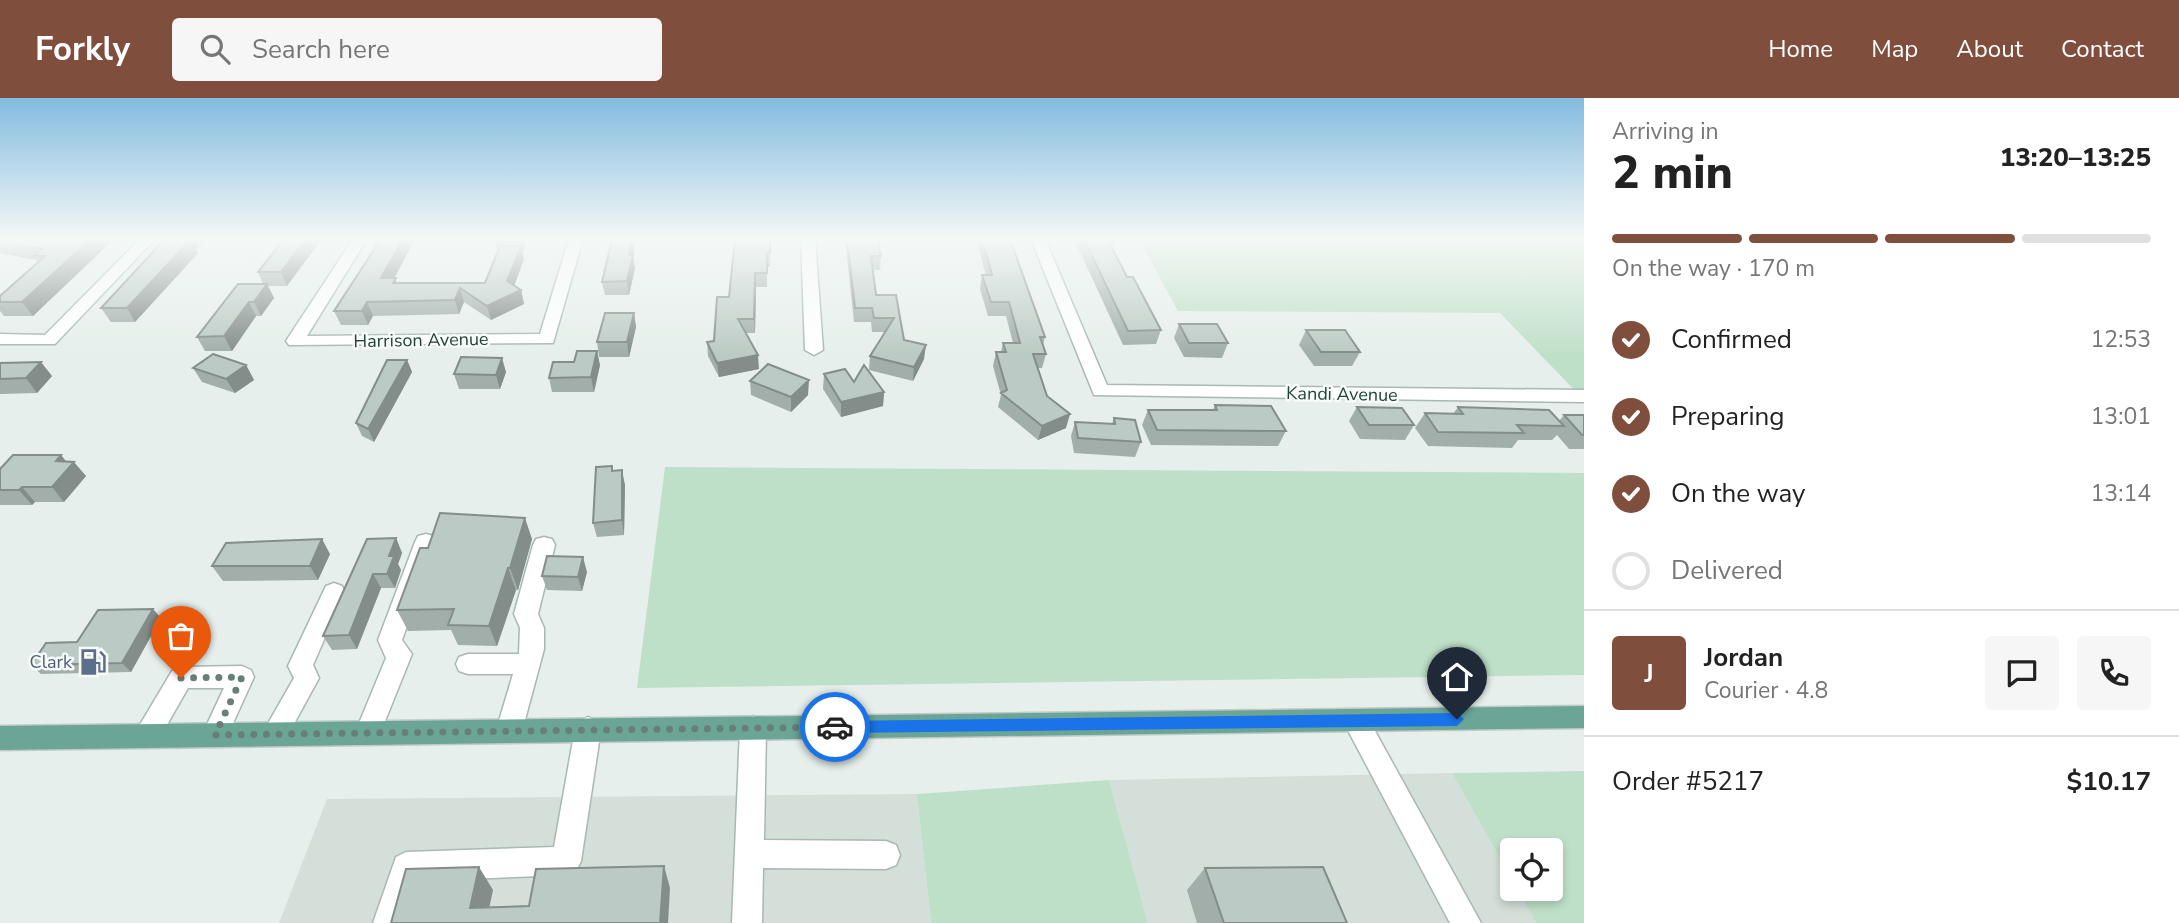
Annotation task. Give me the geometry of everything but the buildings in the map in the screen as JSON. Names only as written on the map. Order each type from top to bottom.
[{"type":"main road","points":[[0,738],[1584,717]]},
{"type":"street","points":[[0,339],[49,340],[110,278]]},
{"type":"street","name":"Harrison Avenue","points":[[335,278],[295,341],[547,339],[565,278]]},
{"type":"street","points":[[810,278],[814,349]]},
{"type":"street","name":"Kandi Avenue","points":[[1054,278],[1100,391],[1584,396]]},
{"type":"street","points":[[369,733],[400,654],[393,650],[390,640],[426,542]]},
{"type":"street","points":[[509,731],[532,649],[532,628],[526,614],[544,545]]},
{"type":"street","points":[[275,734],[307,678],[300,666],[334,592]]},
{"type":"street","points":[[468,664],[528,664]]},
{"type":"street","points":[[147,736],[181,678],[242,677],[215,735]]},
{"type":"street","points":[[1356,721],[1466,923]]},
{"type":"street","points":[[747,923],[753,728]]},
{"type":"street","points":[[388,923],[406,867],[566,862],[588,729]]},
{"type":"street","points":[[749,853],[887,855]]},
{"type":"shaded area","points":[[1452,773],[1500,859],[1500,901],[1524,901],[1536,923],[1148,923],[1109,780]]},
{"type":"shaded area","points":[[917,794],[931,923],[279,923],[327,799]]},
{"type":"green space","points":[[1160,278],[1584,278],[1584,400],[1500,313],[1178,311]]},
{"type":"green space","points":[[665,467],[1584,473],[1584,675],[637,688]]},
{"type":"green space","points":[[1584,771],[1584,923],[1536,923],[1524,901],[1563,901],[1563,838],[1500,838],[1500,859],[1452,773]]},
{"type":"green space","points":[[1109,780],[1148,923],[931,923],[917,794]]},
{"type":"way so far","points":[[181,678],[242,677],[215,735],[835,727]]},
{"type":"place","name":"Clark","points":[[93,662]]},
{"type":"route","points":[[835,727],[1457,719]]}]
